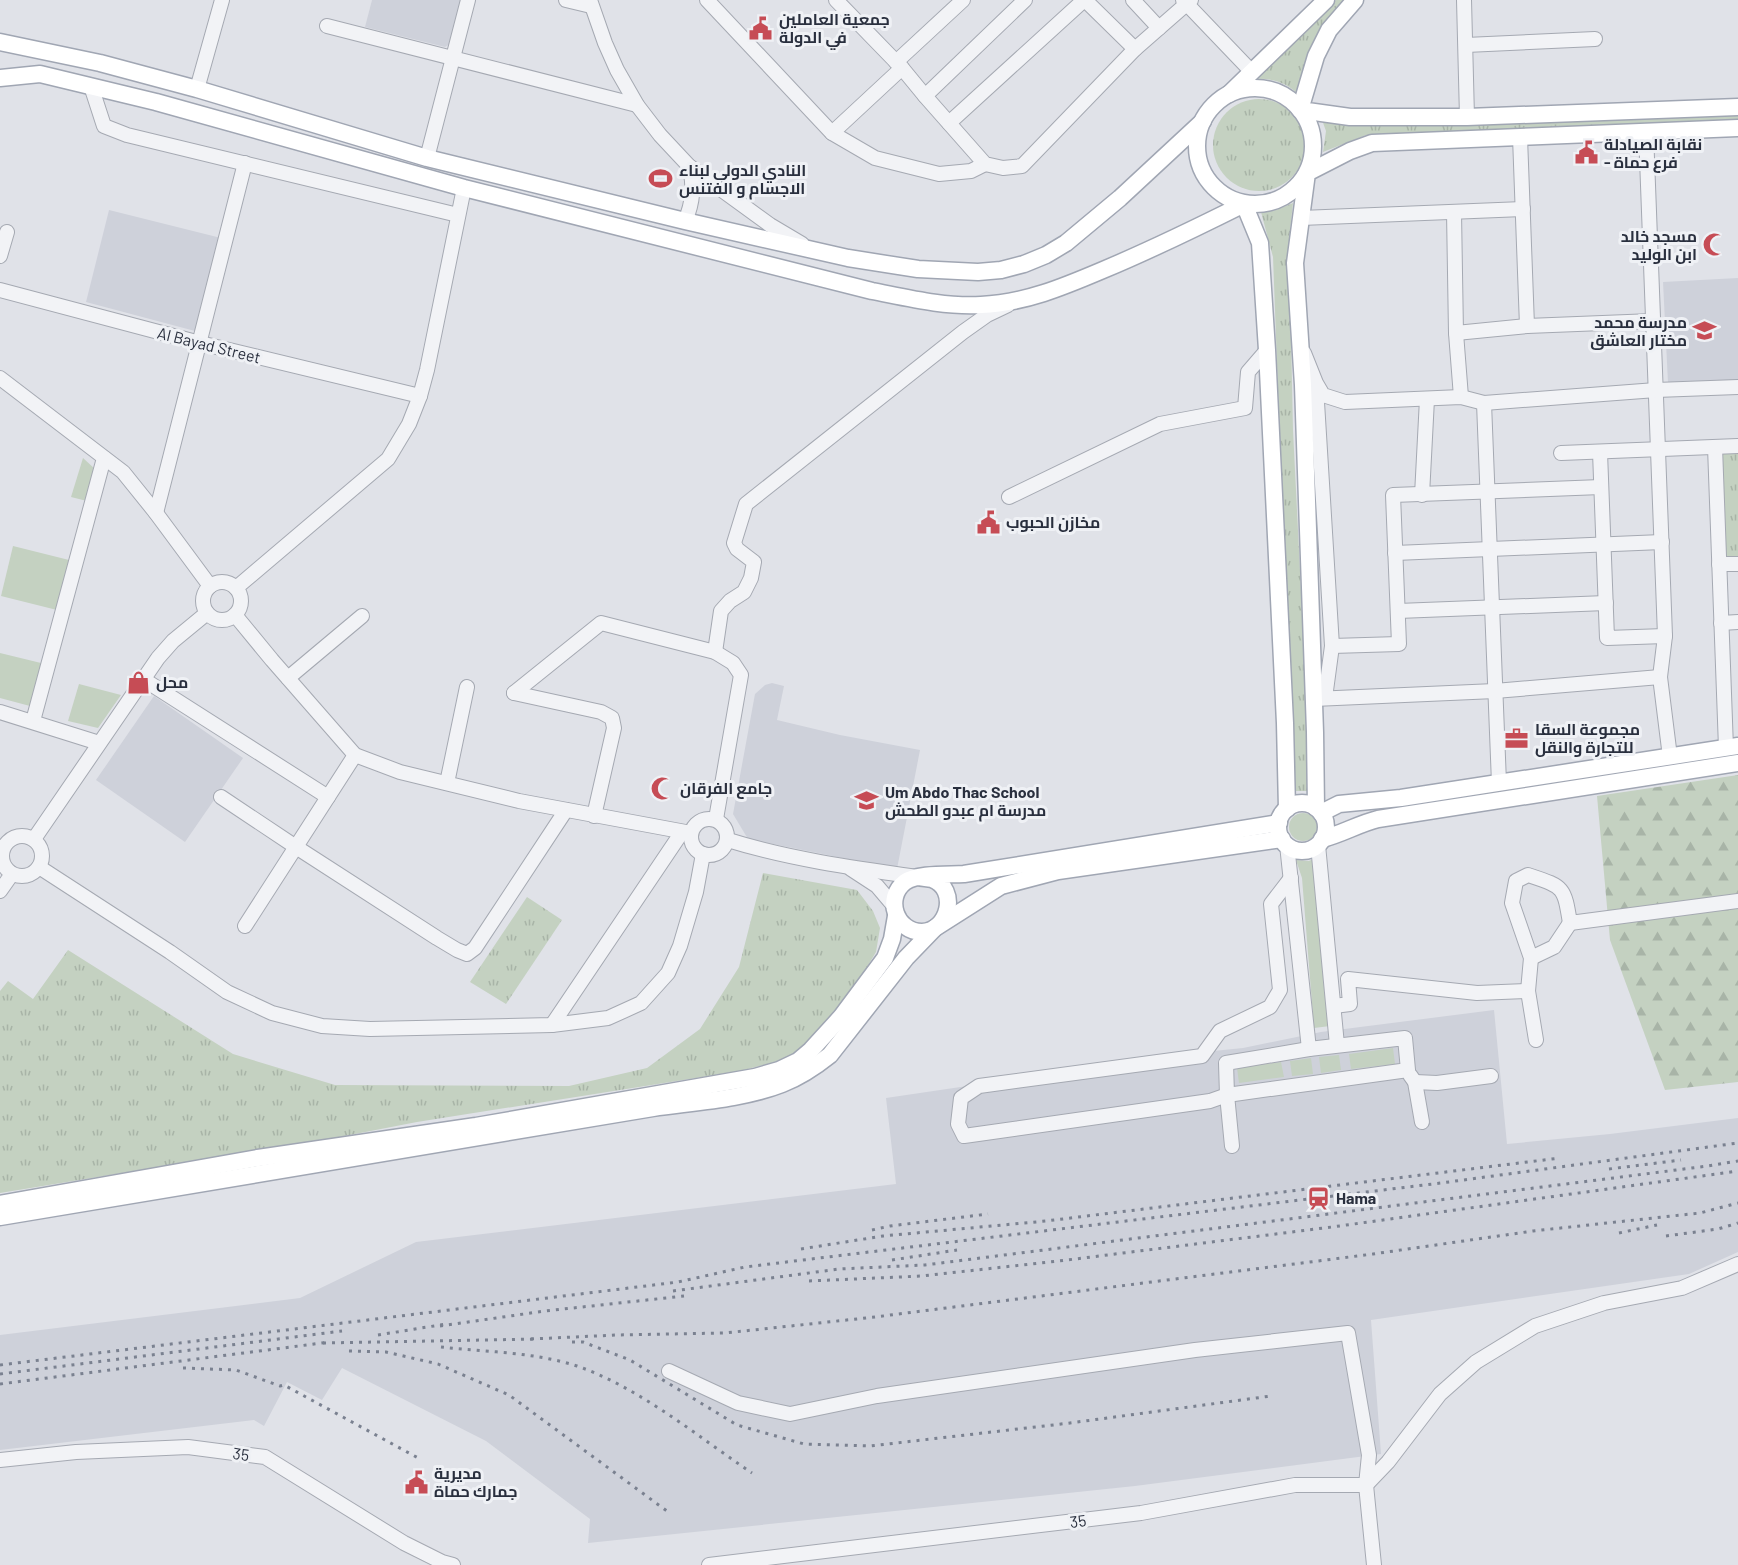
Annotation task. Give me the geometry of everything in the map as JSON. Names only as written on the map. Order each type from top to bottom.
[{"type":"main road","points":[[0,42],[100,63],[197,89],[426,158],[685,221],[848,258],[918,269],[978,272],[1001,270],[1024,264],[1066,243],[1120,198],[1203,121],[1214,105],[1229,94],[1326,0]]},
{"type":"main road","points":[[1300,110],[1316,56],[1329,30],[1355,0]]},
{"type":"main road","points":[[0,78],[40,74],[91,86],[464,188],[872,291],[916,300],[968,305],[999,304],[1053,291],[1147,252],[1244,204]]},
{"type":"main road","points":[[1229,94],[1248,88],[1268,89],[1286,97],[1300,110],[1309,124],[1313,140],[1295,263],[1320,698],[1317,780],[1319,810],[1326,826],[1320,842]]},
{"type":"main road","points":[[1300,110],[1350,117],[1467,117],[1738,107]]},
{"type":"main road","points":[[1203,121],[1197,138],[1197,156],[1203,173],[1213,187],[1227,198],[1244,204],[1263,204],[1281,199],[1296,188],[1307,172],[1372,143],[1738,128]]},
{"type":"main road","points":[[1244,204],[1260,243],[1268,350],[1285,711],[1284,829],[1293,849],[1306,850],[1359,824],[1378,819],[1738,763]]},
{"type":"main road","points":[[895,911],[903,925],[911,930],[923,932],[935,928],[1001,886],[1058,871],[1284,829],[1301,803],[1309,804],[1319,810],[1339,804],[1401,798],[1732,747]]},
{"type":"main road","points":[[1317,780],[1329,796],[1339,804]]},
{"type":"main road","points":[[0,1204],[258,1158],[476,1126],[755,1077],[779,1070],[798,1061],[811,1050],[841,1017],[879,967],[892,939],[894,897],[900,886],[907,881],[918,877],[964,874],[1284,829]]},
{"type":"main road","points":[[0,1217],[740,1095],[780,1085],[814,1067],[830,1055],[906,958],[945,918],[948,908],[947,895],[933,879],[918,877]]},
{"type":"street","points":[[197,89],[222,0]]},
{"type":"street","points":[[426,158],[468,0]]},
{"type":"street","points":[[566,0],[590,3],[613,61],[637,105],[660,135],[689,166],[770,225],[809,249]]},
{"type":"street","points":[[707,0],[832,133],[875,158],[939,174],[971,171],[985,164]]},
{"type":"street","points":[[836,0],[899,65],[985,164],[1003,168],[1022,166],[1135,50],[1187,1],[1251,71]]},
{"type":"street","points":[[925,96],[1025,0]]},
{"type":"street","points":[[950,123],[1084,0],[1135,50]]},
{"type":"street","points":[[1132,0],[1160,28]]},
{"type":"street","points":[[1464,0],[1467,117]]},
{"type":"street","points":[[832,133],[899,65],[954,3]]},
{"type":"street","points":[[327,26],[637,105]]},
{"type":"street","points":[[1466,45],[1595,39]]},
{"type":"street","points":[[91,86],[104,126],[127,135],[458,215]]},
{"type":"street","points":[[1646,132],[1665,636],[1660,677],[1670,757]]},
{"type":"street","points":[[1520,137],[1527,327]]},
{"type":"street","points":[[156,513],[245,163]]},
{"type":"street","points":[[685,221],[691,205],[693,189],[689,166]]},
{"type":"street","points":[[236,588],[388,459],[409,423],[420,396],[464,188]]},
{"type":"street","points":[[1301,218],[1523,209]]},
{"type":"street","points":[[1454,212],[1456,333],[1461,398]]},
{"type":"street","points":[[0,256],[7,232]]},
{"type":"street","name":"Al Bayad Street","points":[[0,290],[200,343],[420,396]]},
{"type":"street","points":[[715,652],[721,611],[730,601],[744,592],[751,578],[754,562],[737,549],[734,543],[746,504],[963,332],[987,315],[1020,300]]},
{"type":"street","points":[[1456,333],[1653,321]]},
{"type":"street","points":[[1299,340],[1323,395],[1345,402],[1461,398],[1484,403],[1656,390],[1738,387]]},
{"type":"street","points":[[1009,497],[1160,424],[1245,408],[1248,372],[1268,350]]},
{"type":"street","points":[[0,378],[123,472],[210,586]]},
{"type":"street","points":[[1316,383],[1332,646],[1320,698],[1496,691],[1660,677]]},
{"type":"street","points":[[1422,495],[1427,399]]},
{"type":"street","points":[[1484,403],[1499,783]]},
{"type":"street","points":[[1561,453],[1738,446]]},
{"type":"street","points":[[1715,447],[1721,622],[1732,747]]},
{"type":"street","points":[[1600,452],[1607,639],[1665,636]]},
{"type":"street","points":[[33,721],[104,458]]},
{"type":"street","points":[[1332,646],[1399,644],[1393,495],[1601,487]]},
{"type":"street","points":[[1395,553],[1662,542]]},
{"type":"street","points":[[1719,564],[1738,564]]},
{"type":"street","points":[[225,582],[236,588],[241,606],[235,615],[222,620],[207,613],[203,600],[210,586],[225,582]]},
{"type":"street","points":[[1398,611],[1606,603]]},
{"type":"street","points":[[34,840],[158,658],[173,641],[207,613]]},
{"type":"street","points":[[235,615],[355,754],[400,772],[519,801],[686,832]]},
{"type":"street","points":[[288,678],[362,616]]},
{"type":"street","points":[[1721,622],[1738,622]]},
{"type":"street","points":[[594,816],[614,728],[612,718],[601,712],[514,693],[602,623],[715,652],[733,663],[741,675],[716,819]]},
{"type":"street","points":[[143,679],[328,797]]},
{"type":"street","points":[[447,783],[467,687]]},
{"type":"street","points":[[0,712],[99,743]]},
{"type":"street","points":[[245,926],[355,754]]},
{"type":"street","points":[[221,797],[456,950],[467,954],[475,948],[566,810]]},
{"type":"street","points":[[552,1025],[686,832],[694,828],[699,821],[716,819],[726,830],[728,840],[718,853],[704,854],[693,845],[686,832]]},
{"type":"street","points":[[1284,829],[1292,878],[1309,1049]]},
{"type":"street","points":[[22,836],[34,840],[41,849],[39,867],[24,876],[12,874],[2,857],[3,842],[22,836]]},
{"type":"street","points":[[728,840],[847,867],[918,877]]},
{"type":"street","points":[[1320,842],[1337,1045]]},
{"type":"street","points":[[39,867],[170,952],[227,993],[272,1013],[322,1026],[370,1029],[552,1025],[608,1018],[641,1003],[668,973],[680,946],[696,892],[704,854]]},
{"type":"street","points":[[847,867],[877,886],[895,911]]},
{"type":"street","points":[[0,891],[12,874]]},
{"type":"street","points":[[1531,958],[1554,947],[1570,923],[1565,894],[1553,883],[1528,875],[1516,881],[1512,903],[1531,958],[1528,991],[1536,1040]]},
{"type":"street","points":[[1292,878],[1271,904],[1280,990],[1270,1007],[1220,1031],[1202,1056],[979,1086],[961,1098],[958,1124],[964,1136],[1210,1101],[1227,1095],[1411,1076],[1437,1083],[1491,1076]]},
{"type":"street","points":[[1570,923],[1738,901]]},
{"type":"street","points":[[1334,1006],[1350,1004],[1348,979],[1477,993],[1528,991]]},
{"type":"street","points":[[1233,1146],[1226,1063],[1337,1045],[1405,1038],[1422,1122]]},
{"type":"street","points":[[1366,1485],[1388,1462],[1440,1394],[1476,1362],[1534,1326],[1604,1303],[1682,1288],[1738,1264]]},
{"type":"street","points":[[669,1371],[738,1403],[790,1414],[877,1396],[1195,1350],[1348,1333],[1369,1455],[1366,1485],[1374,1565]]},
{"type":"street","name":"35","points":[[0,1460],[76,1452],[188,1447],[266,1457],[404,1544],[453,1565]]},
{"type":"street","name":"35","points":[[709,1565],[1141,1513],[1294,1485],[1366,1485]]},
{"type":"shaded area","points":[[372,0],[462,0],[450,44],[445,47],[365,27]]},
{"type":"shaded area","points":[[109,210],[221,238],[198,328],[195,331],[86,302]]},
{"type":"shaded area","points":[[1738,278],[1738,380],[1668,383],[1663,282]]},
{"type":"shaded area","points":[[772,683],[784,686],[777,720],[920,750],[897,869],[748,839],[733,814],[755,694],[765,685]]},
{"type":"shaded area","points":[[154,696],[243,758],[185,842],[96,780]]},
{"type":"shaded area","points":[[1494,1010],[1507,1144],[1738,1118],[1738,1252],[1689,1274],[1371,1320],[1381,1454],[1135,1486],[588,1543],[590,1519],[486,1441],[342,1368],[322,1400],[287,1382],[264,1426],[254,1420],[0,1450],[0,1335],[300,1298],[416,1242],[896,1184],[886,1098],[1184,1054],[1243,1048],[1321,1032]]},
{"type":"green space","points":[[1336,0],[1346,0],[1298,94],[1278,82],[1254,79]]},
{"type":"green space","points":[[1259,99],[1277,102],[1292,112],[1302,127],[1305,145],[1302,163],[1292,178],[1277,188],[1259,191],[1241,188],[1226,178],[1216,163],[1213,145],[1216,127],[1226,112],[1241,102]]},
{"type":"green space","points":[[1738,114],[1738,122],[1366,135],[1323,152],[1326,131],[1322,120],[1370,125]]},
{"type":"green space","points":[[1293,203],[1289,240],[1293,430],[1311,791],[1293,791],[1273,257],[1261,212],[1276,210]]},
{"type":"green space","points":[[1738,446],[1738,564],[1719,564],[1715,447]]},
{"type":"green space","points":[[83,458],[96,470],[87,501],[71,497]]},
{"type":"green space","points":[[13,546],[69,560],[57,610],[1,596]]},
{"type":"green space","points":[[0,653],[41,663],[30,706],[0,698]]},
{"type":"green space","points":[[79,684],[121,695],[98,728],[68,721]]},
{"type":"green space","points":[[1738,775],[1738,1082],[1665,1090],[1610,940],[1597,796]]},
{"type":"green space","points":[[1303,813],[1313,817],[1317,827],[1313,837],[1303,841],[1293,837],[1289,827],[1293,817]]},
{"type":"green space","points":[[1317,857],[1330,1026],[1314,1028],[1302,878],[1296,860],[1309,861]]},
{"type":"green space","points":[[763,873],[857,890],[873,911],[880,928],[876,952],[861,977],[814,1037],[787,1059],[740,1071],[417,1122],[324,1140],[0,1193],[0,991],[8,981],[33,999],[68,950],[233,1054],[335,1085],[569,1086],[647,1068],[700,1029],[739,967]]},
{"type":"green space","points":[[527,897],[562,920],[506,1004],[470,982]]},
{"type":"green space","points":[[1393,1048],[1395,1064],[1351,1069],[1349,1054]]},
{"type":"green space","points":[[1339,1055],[1341,1070],[1321,1073],[1319,1057]]},
{"type":"green space","points":[[1311,1058],[1313,1074],[1292,1076],[1290,1061]]},
{"type":"green space","points":[[1281,1062],[1284,1077],[1239,1083],[1237,1068]]},
{"type":"railway","points":[[0,1365],[678,1282],[745,1267],[1441,1183],[1738,1143]]},
{"type":"railway","points":[[801,1249],[883,1236],[1046,1221],[1560,1158]]},
{"type":"railway","points":[[1609,1169],[1681,1160]]},
{"type":"railway","points":[[673,1291],[839,1269],[925,1265],[1738,1161]]},
{"type":"railway","points":[[809,1281],[922,1276],[1067,1260],[1332,1227],[1738,1171]]},
{"type":"railway","points":[[531,1339],[725,1333],[875,1317],[1373,1254],[1533,1231],[1700,1213],[1738,1203]]},
{"type":"railway","points":[[872,1230],[988,1214]]},
{"type":"railway","points":[[1666,1236],[1718,1229],[1738,1223]]},
{"type":"railway","points":[[1619,1233],[1657,1225]]},
{"type":"railway","points":[[892,1260],[957,1250]]},
{"type":"railway","points":[[440,1326],[545,1311],[684,1296]]},
{"type":"railway","points":[[378,1335],[446,1324]]},
{"type":"railway","points":[[0,1374],[342,1331]]},
{"type":"railway","points":[[323,1343],[539,1339]]},
{"type":"railway","points":[[0,1384],[330,1342]]},
{"type":"railway","points":[[572,1342],[583,1342],[630,1360],[737,1425],[804,1444],[870,1446],[1070,1423],[1271,1396]]},
{"type":"railway","points":[[441,1347],[544,1358],[561,1361],[600,1375],[668,1414],[752,1473]]},
{"type":"railway","points":[[349,1351],[386,1352],[438,1364],[509,1395],[671,1514]]},
{"type":"railway","points":[[183,1368],[236,1370],[280,1386],[284,1385],[420,1459]]},
{"type":"place","name":"جمعية العاملين في الدولة","points":[[761,28]]},
{"type":"place","name":"نقابة الصيادلة - فرع حماة","points":[[1586,153]]},
{"type":"place","name":"النادي الدولي لبناء الاجسام و الفتنس","points":[[661,179]]},
{"type":"place","name":"مسجد خالد ابن الوليد","points":[[1715,245]]},
{"type":"place","name":"مدرسة محمد مختار العاشق","points":[[1705,331]]},
{"type":"place","name":"مخازن الحبوب","points":[[988,522]]},
{"type":"place","name":"محل","points":[[138,682]]},
{"type":"place","name":"مجموعة السقا للتجارة والنقل","points":[[1517,738]]},
{"type":"place","name":"جامع الفرقان","points":[[662,788]]},
{"type":"place","name":"Um Abdo Thac School مدرسة ام عبدو الطحش","points":[[867,801]]},
{"type":"place","name":"Hama","points":[[1318,1198]]},
{"type":"place","name":"مديرية جمارك حماة","points":[[416,1482]]}]
